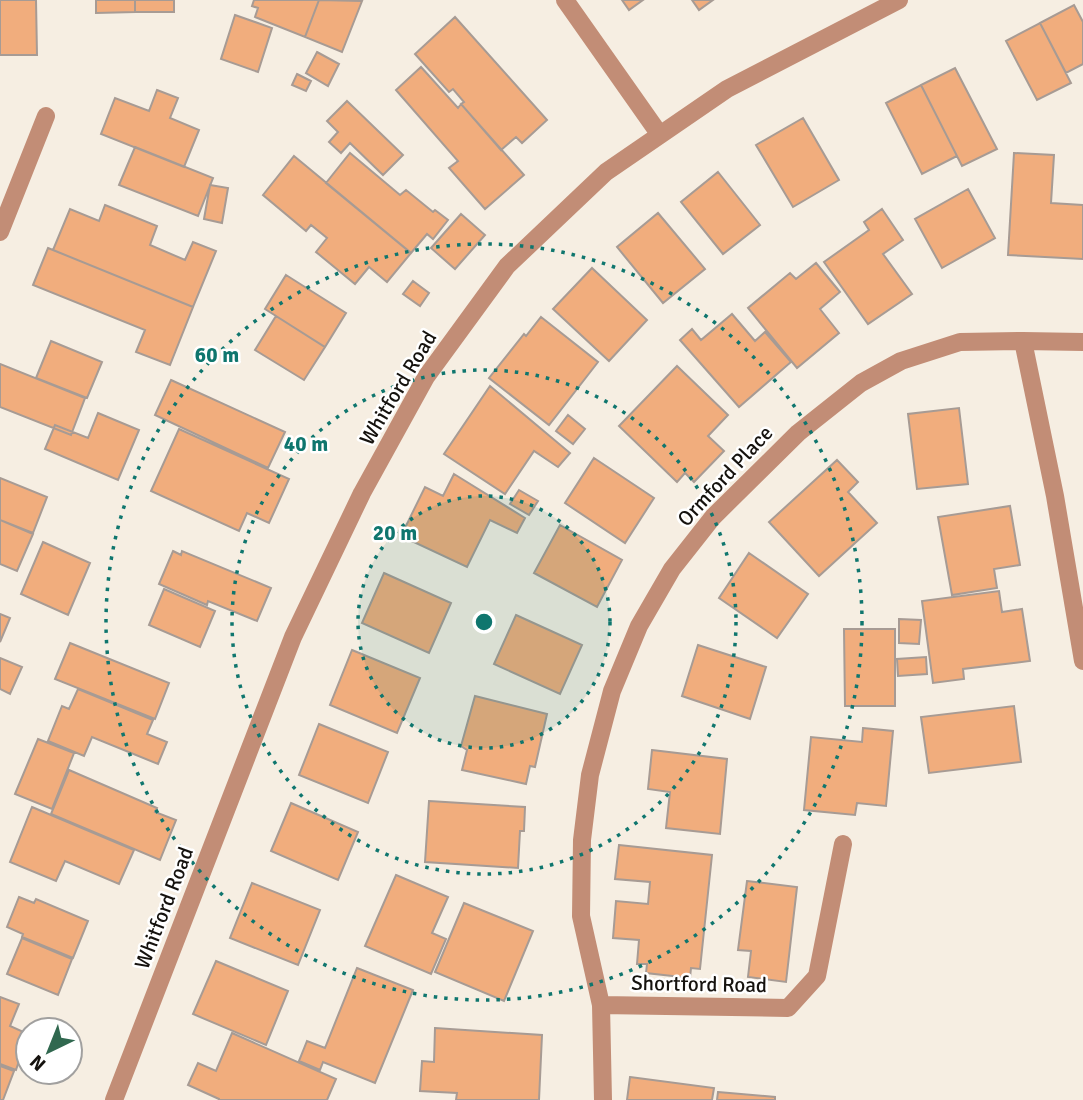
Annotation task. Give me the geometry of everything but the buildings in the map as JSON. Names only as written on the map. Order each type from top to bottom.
[{"type":"street","points":[[565,0],[660,135]]},
{"type":"street","name":"Whitford Road","points":[[114,1100],[293,637],[362,493],[426,377],[508,266],[606,172],[727,89],[899,0]]},
{"type":"street","points":[[0,232],[46,116]]},
{"type":"street","points":[[1023,341],[1055,496],[1083,661]]},
{"type":"street","name":"Ormford Place","points":[[603,1100],[601,1005],[581,916],[582,840],[590,775],[612,691],[639,626],[672,569],[713,517],[797,433],[861,383],[901,361],[960,342],[1083,342]]},
{"type":"street","name":"Shortford Road","points":[[601,1005],[788,1008],[817,976],[843,844]]}]
